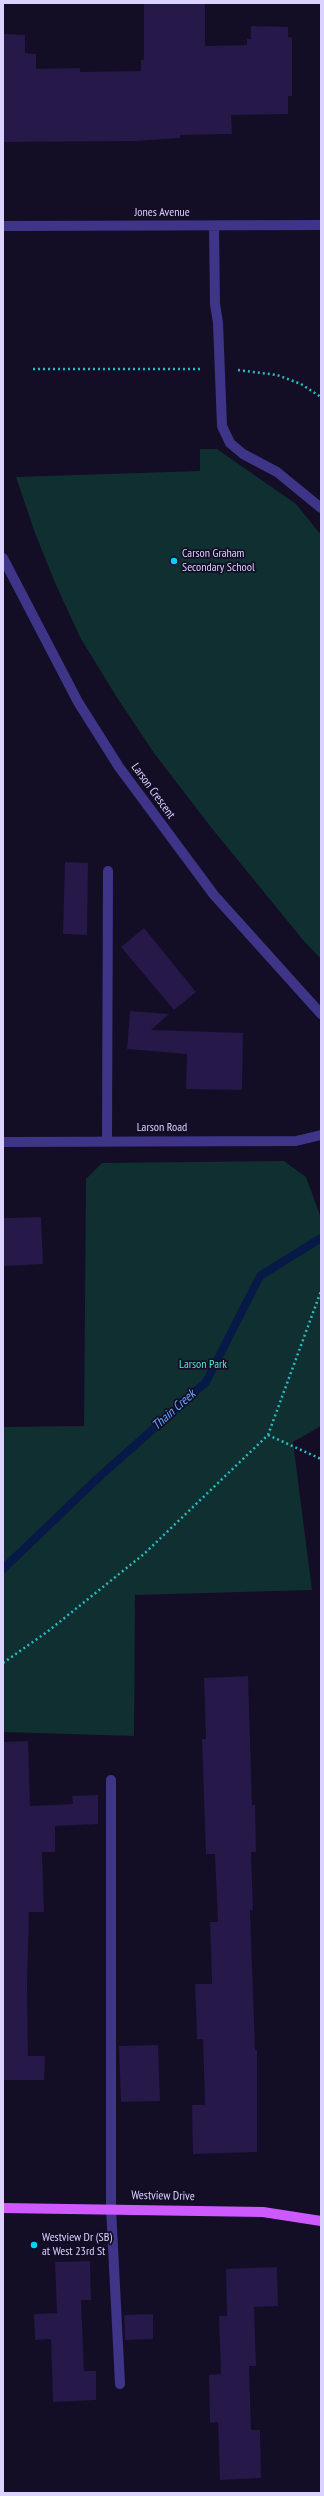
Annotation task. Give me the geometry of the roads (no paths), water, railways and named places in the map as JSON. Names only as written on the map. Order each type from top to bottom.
[{"type":"main road","name":"Westview Drive","points":[[3,2208],[111,2208],[263,2212],[321,2221]]},
{"type":"street","name":"Jones Avenue","points":[[3,226],[321,225]]},
{"type":"street","points":[[214,226],[215,304],[218,323],[222,426],[230,443],[243,454],[277,472],[321,508]]},
{"type":"street","name":"Larson Crescent","points":[[3,558],[78,702],[119,767],[214,895],[321,1014]]},
{"type":"street","points":[[107,1141],[108,870]]},
{"type":"street","name":"Larson Road","points":[[3,1142],[296,1141],[321,1135]]},
{"type":"street","points":[[111,1780],[111,2208],[120,2384]]},
{"type":"waterway","name":"Thain Creek","points":[[3,1569],[98,1478],[206,1382],[260,1276],[321,1238]]},
{"type":"place","name":"Carson Graham Secondary School","points":[[174,561]]},
{"type":"place","name":"Westview Dr (SB) at West 23rd St","points":[[34,2245]]},
{"type":"park label","name":"Larson Park","points":[[203,1365]]}]
